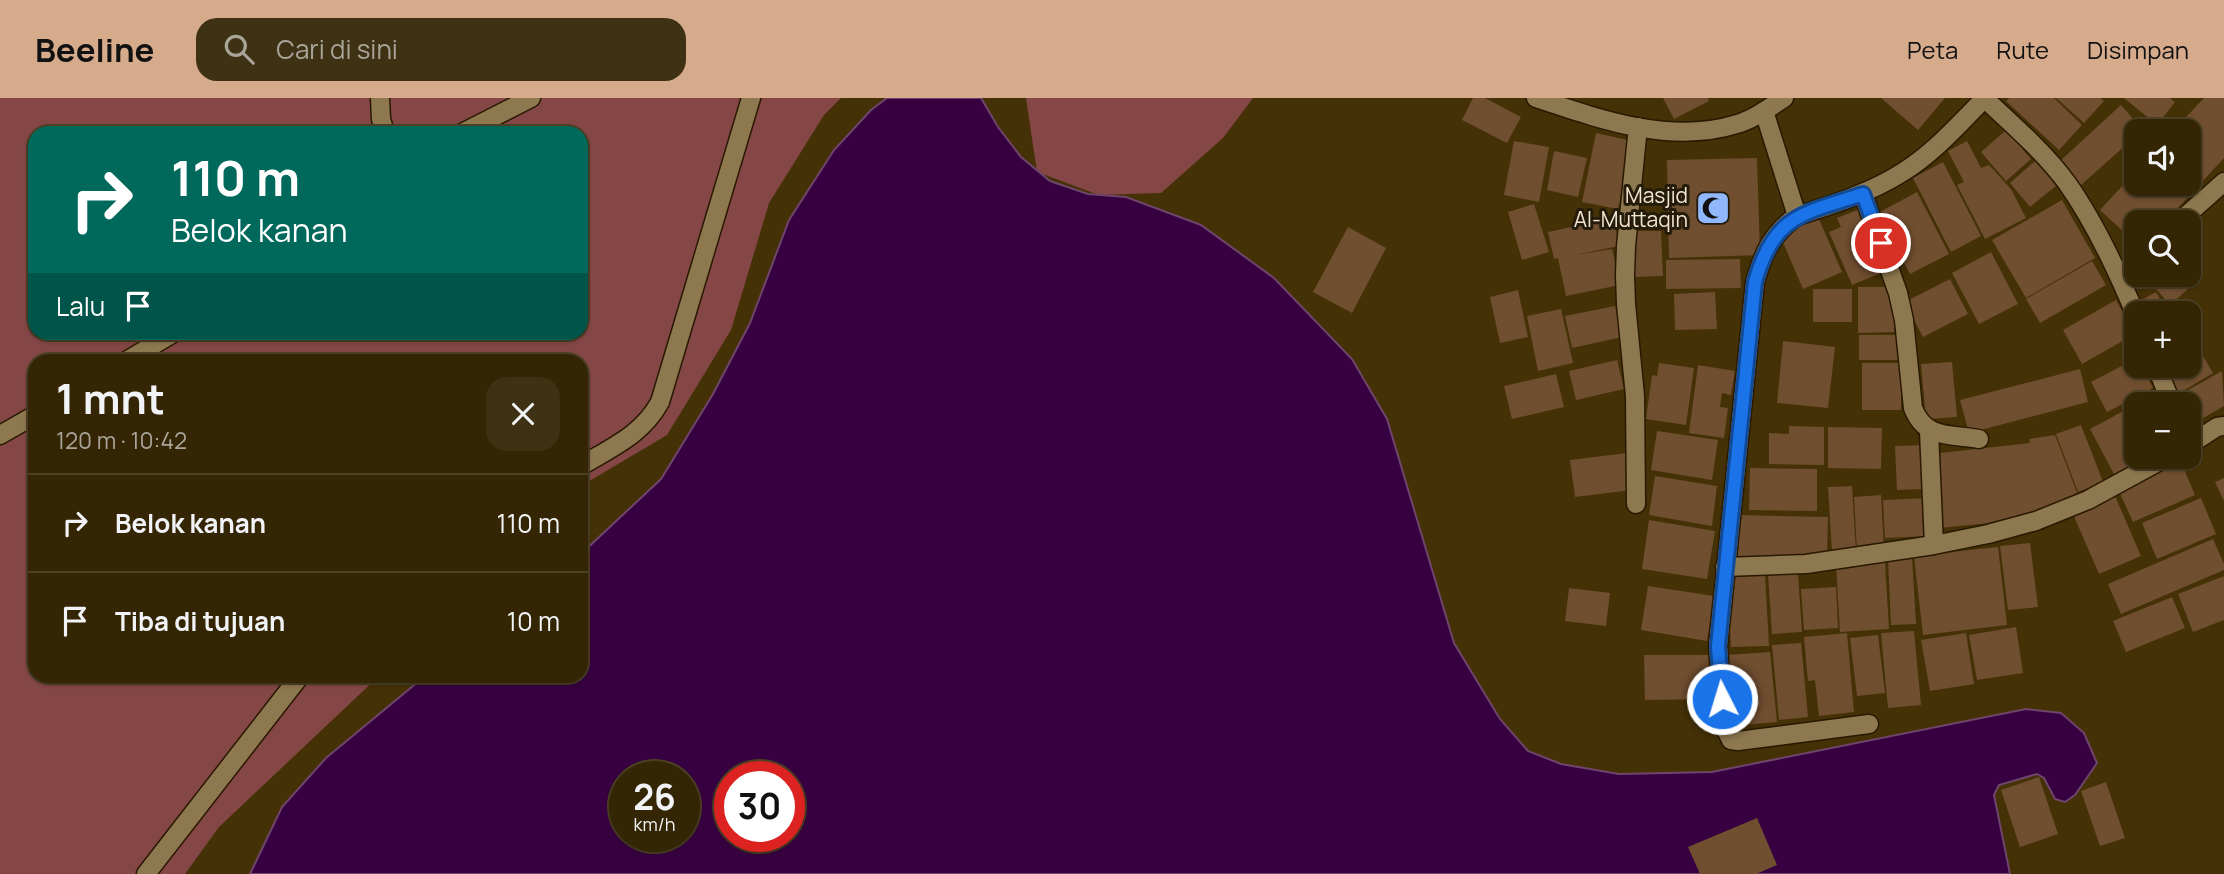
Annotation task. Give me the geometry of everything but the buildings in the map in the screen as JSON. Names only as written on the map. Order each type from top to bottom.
[{"type":"street","points":[[380,98],[383,126]]},
{"type":"street","points":[[476,126],[531,98]]},
{"type":"street","points":[[588,462],[639,431],[651,419],[660,402],[751,98]]},
{"type":"street","points":[[1536,98],[1590,116],[1678,132],[1737,124],[1784,98]]},
{"type":"street","points":[[1869,724],[1747,741],[1731,740],[1724,726],[1718,646],[1725,567],[1755,282],[1761,259],[1772,238],[1797,216],[1863,194],[1904,172],[1926,156],[1984,98],[2046,158],[2066,183],[2081,205],[2130,301]]},
{"type":"street","points":[[1764,111],[1797,216]]},
{"type":"street","points":[[1636,503],[1635,396],[1625,275],[1639,127]]},
{"type":"street","points":[[2192,210],[2224,182]]},
{"type":"street","points":[[1863,194],[1898,293],[1904,320],[1913,408],[1922,425],[1929,431],[1979,439]]},
{"type":"street","points":[[2120,277],[2124,273]]},
{"type":"street","points":[[138,354],[162,340]]},
{"type":"street","points":[[0,435],[28,419]]},
{"type":"street","points":[[2201,437],[2217,427],[2224,426]]},
{"type":"street","points":[[1929,431],[1934,545]]},
{"type":"street","points":[[1725,567],[1807,564],[1988,534],[2036,521],[2088,500],[2145,469]]},
{"type":"street","points":[[146,874],[295,683]]},
{"type":"shaded area","points":[[0,98],[841,98],[824,115],[769,203],[731,330],[667,435],[588,482],[588,354],[28,354],[28,683],[372,683],[219,827],[185,874],[0,874]]},
{"type":"shaded area","points":[[887,98],[981,98],[998,127],[1021,157],[1050,181],[1088,194],[1126,197],[1201,225],[1274,278],[1352,359],[1387,419],[1454,643],[1500,719],[1528,751],[1561,764],[1619,774],[1712,772],[2026,709],[2061,713],[2084,733],[2097,763],[2075,795],[2065,802],[2055,799],[2044,778],[2037,774],[1999,785],[1994,795],[2010,874],[250,874],[282,807],[326,758],[417,683],[588,683],[588,547],[661,479],[713,394],[750,323],[789,220],[834,150],[871,110]]},
{"type":"shaded area","points":[[1026,98],[1253,98],[1223,138],[1161,193],[1099,195],[1037,172]]},
{"type":"place","name":"Masjid Al-Muttaqin","points":[[1713,208]]},
{"type":"route","points":[[1722,699],[1718,646],[1725,567],[1755,282],[1761,259],[1772,238],[1797,216],[1863,194],[1881,243]]}]
